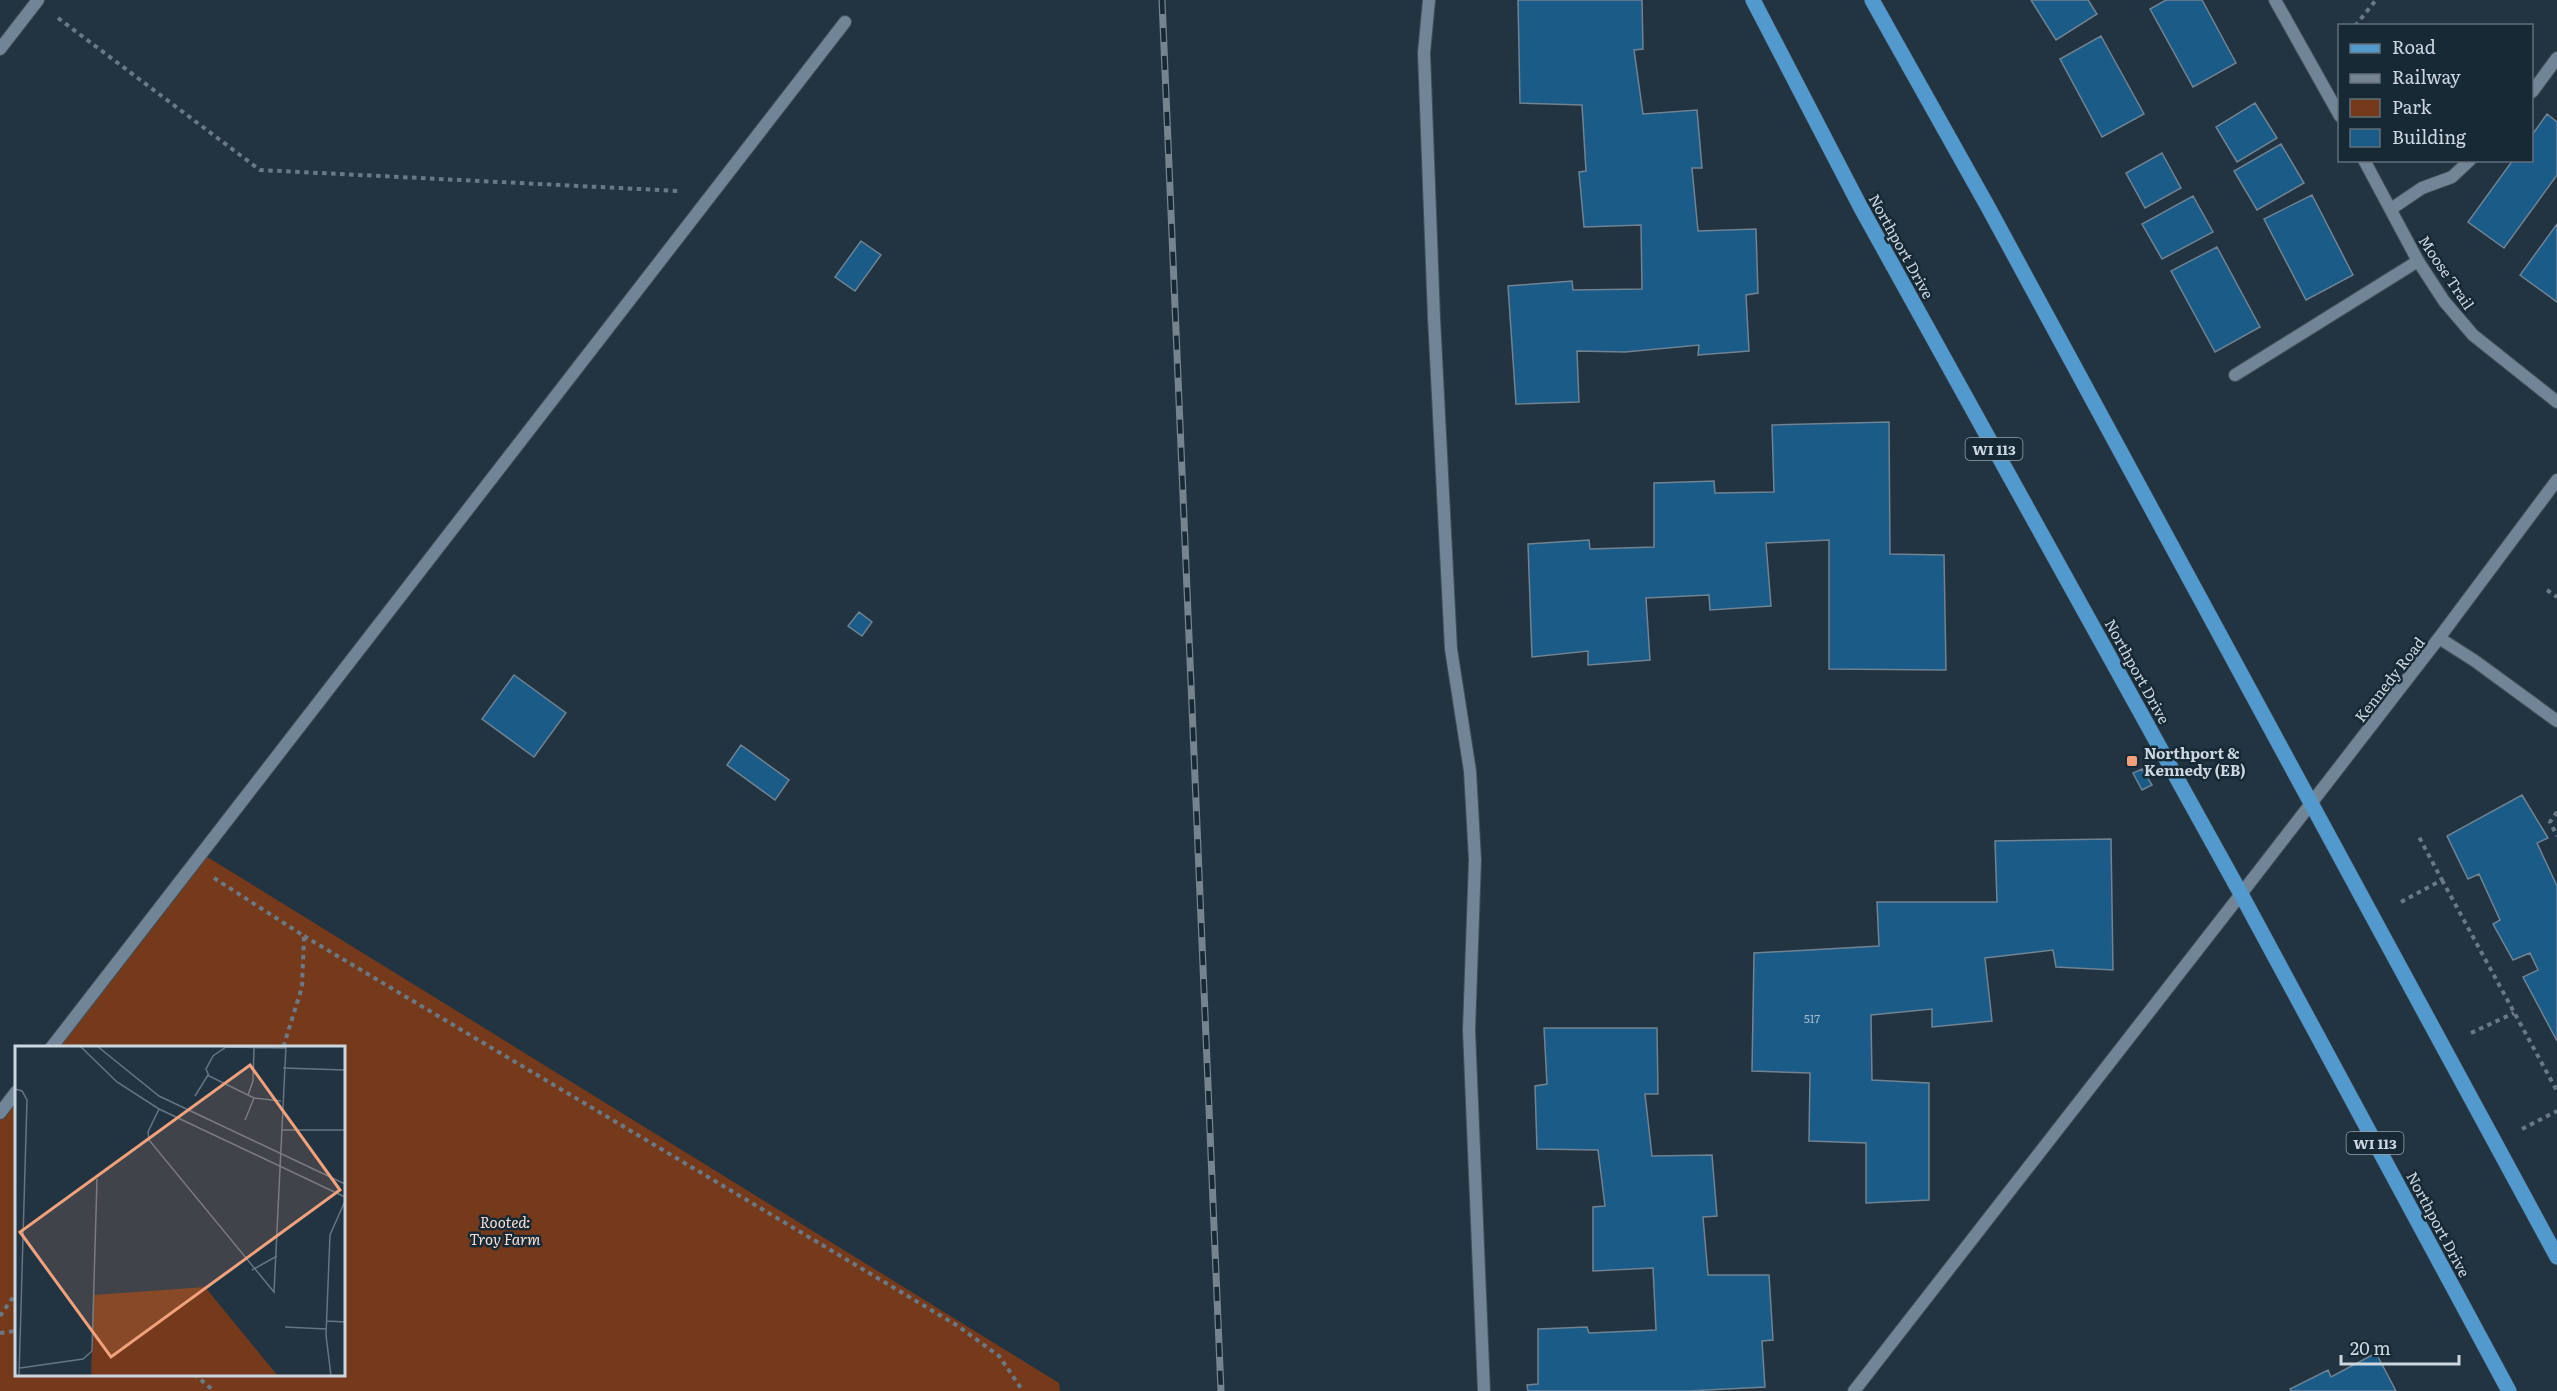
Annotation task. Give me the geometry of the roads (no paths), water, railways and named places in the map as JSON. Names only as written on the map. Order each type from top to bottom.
[{"type":"main road","name":"Northport Drive","points":[[1753,0],[1861,208],[2241,894],[2509,1391]]},
{"type":"main road","points":[[1872,0],[1994,218],[2557,1257]]},
{"type":"street","points":[[1429,0],[1424,53],[1434,318],[1451,649],[1470,771],[1475,860],[1469,1030],[1484,1391]]},
{"type":"street","points":[[2275,0],[2338,112]]},
{"type":"street","points":[[0,49],[37,1]]},
{"type":"street","points":[[52,1046],[845,22]]},
{"type":"street","points":[[2533,91],[2557,58]]},
{"type":"street","name":"Moose Trail","points":[[2365,162],[2418,261],[2444,301],[2473,335],[2557,402]]},
{"type":"street","points":[[2391,209],[2422,188],[2452,177],[2468,162]]},
{"type":"street","points":[[2235,375],[2418,261]]},
{"type":"street","name":"Kennedy Road","points":[[1854,1391],[2439,638],[2557,480]]},
{"type":"street","points":[[2439,638],[2475,661],[2557,721]]},
{"type":"street","points":[[0,1113],[15,1093]]},
{"type":"railway","points":[[1162,0],[1221,1391]]},
{"type":"place","name":"Northport & Kennedy (EB)","points":[[2132,761]]},
{"type":"park label","name":"Rooted: Troy Farm","points":[[505,1230]]}]
